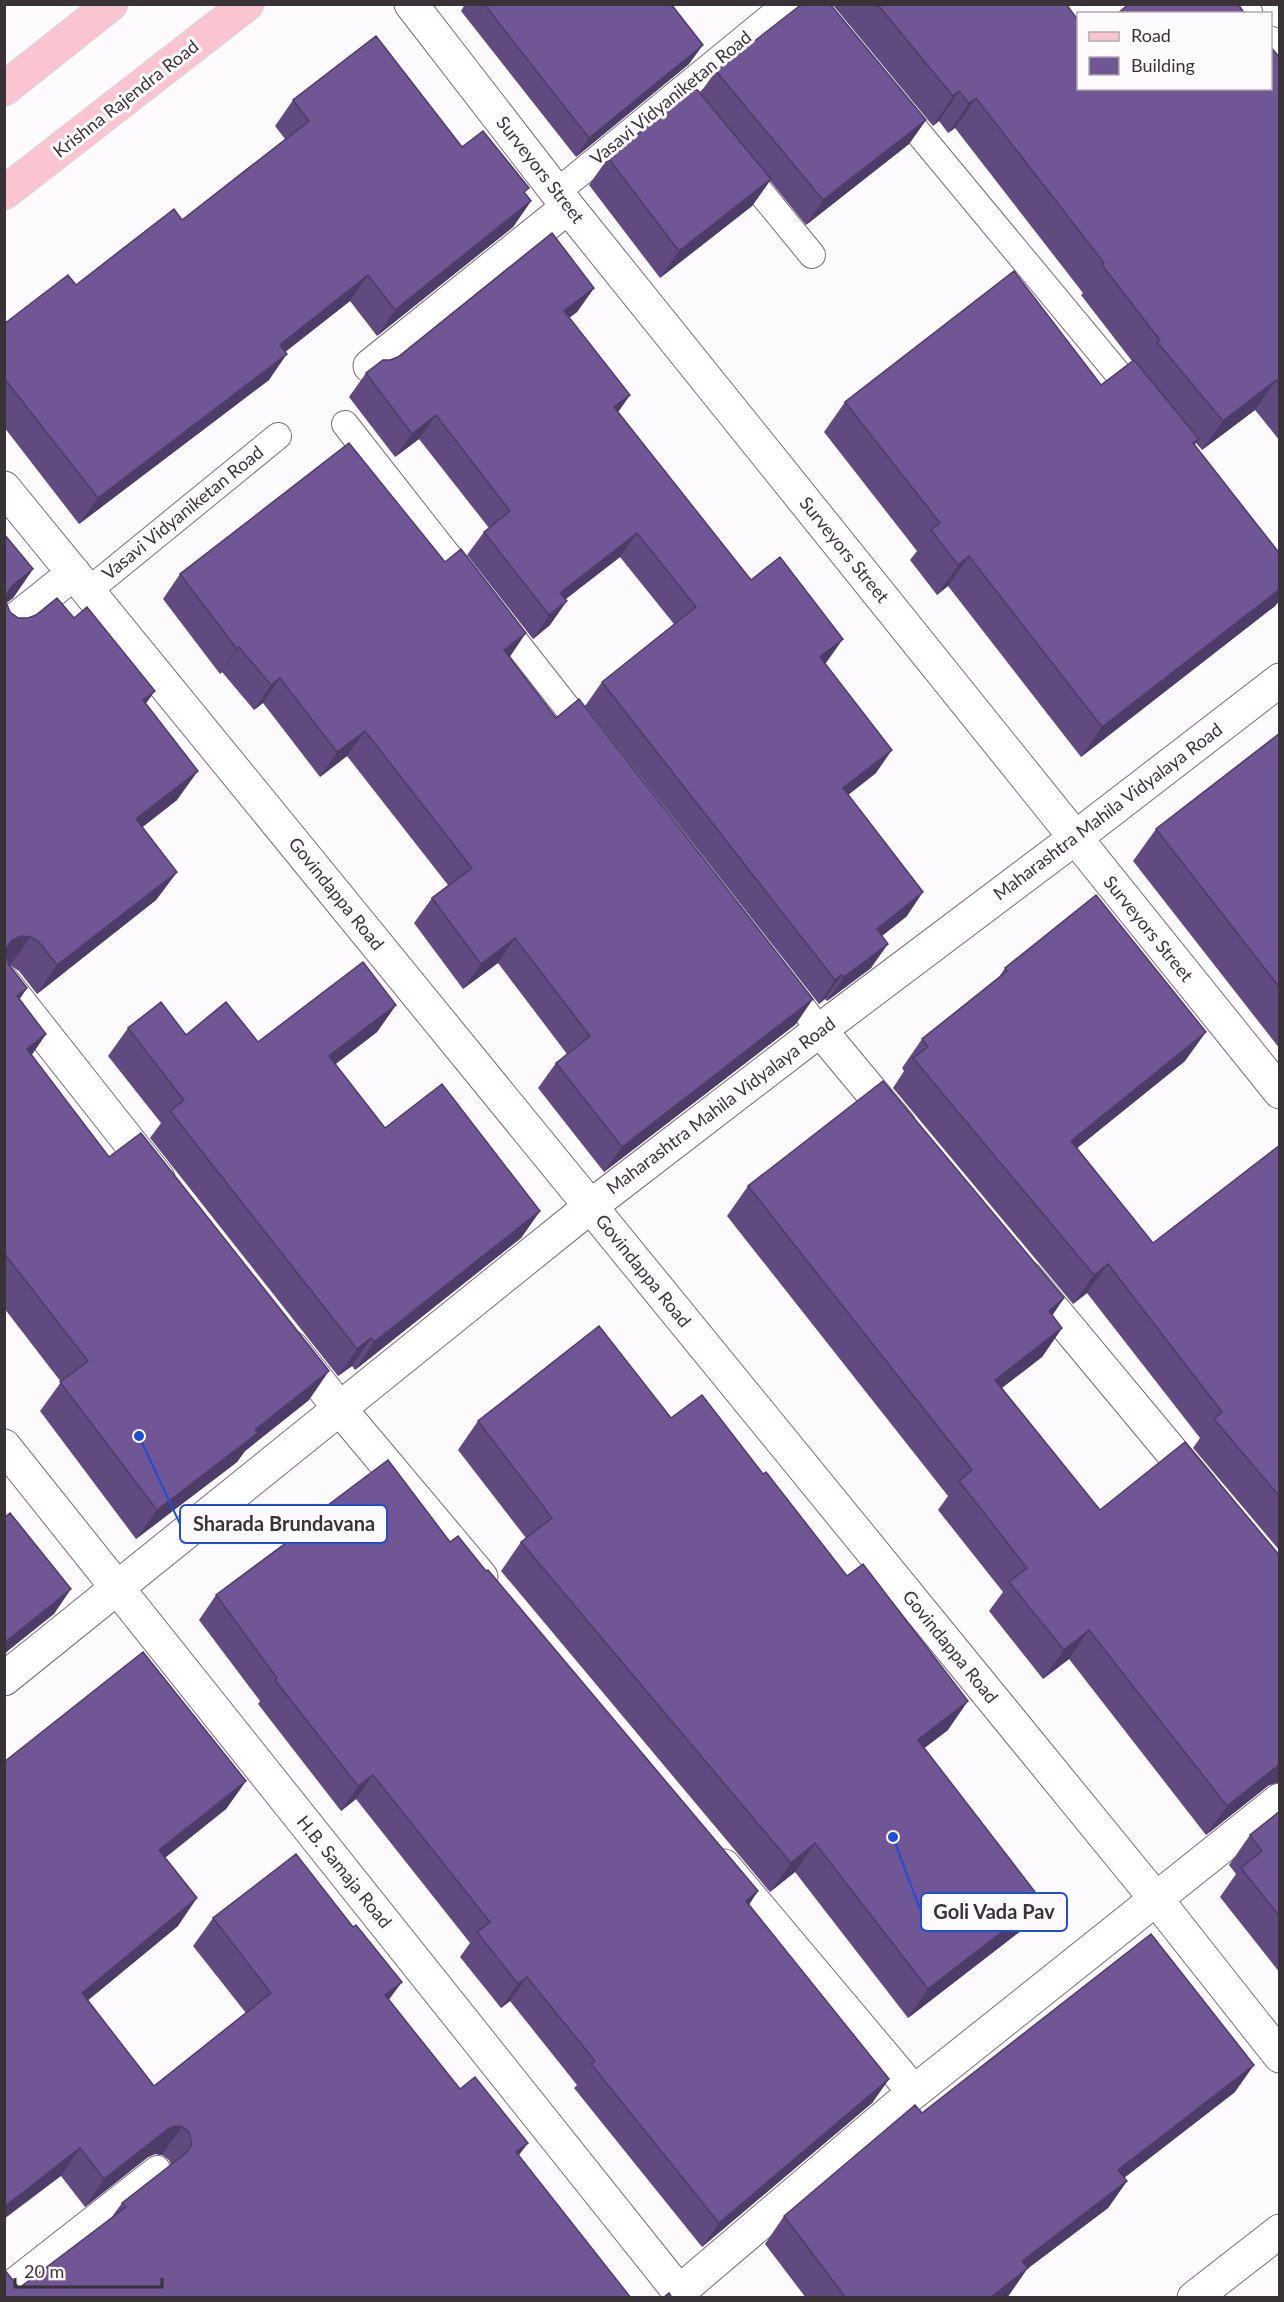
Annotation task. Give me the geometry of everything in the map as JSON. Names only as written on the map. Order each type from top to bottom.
[{"type":"main road","points":[[4,89],[111,4]]},
{"type":"main road","name":"Krishna Rajendra Road","points":[[4,194],[247,4]]},
{"type":"street","name":"Surveyors Street","points":[[411,4],[562,199],[1280,1092]]},
{"type":"street","name":"Vasavi Vidyaniketan Road","points":[[370,366],[562,199]]},
{"type":"street","name":"Govindappa Road","points":[[4,488],[1156,1899],[1280,2056]]},
{"type":"street","name":"Vasavi Vidyaniketan Road","points":[[4,629],[81,582]]},
{"type":"street","name":"Maharashtra Mahila Vidyalaya Road","points":[[4,1679],[591,1206],[1280,680]]},
{"type":"street","points":[[4,983],[179,1205]]},
{"type":"street","points":[[820,1030],[920,1150]]},
{"type":"street","points":[[1004,1251],[1218,1508]]},
{"type":"street","points":[[274,1326],[340,1409],[501,1600]]},
{"type":"street","name":"H.B. Samaja Road","points":[[4,1446],[682,2295]]},
{"type":"street","points":[[682,2295],[914,2092],[1280,1800]]},
{"type":"street","points":[[707,1846],[914,2092]]},
{"type":"street","points":[[1194,2298],[1280,2231]]},
{"type":"lane","name":"Vasavi Vidyaniketan Road","points":[[562,199],[685,101],[786,4]]},
{"type":"lane","points":[[880,86],[1151,414]]},
{"type":"lane","points":[[722,146],[812,255]]},
{"type":"lane","points":[[345,424],[604,754]]},
{"type":"lane","name":"Vasavi Vidyaniketan Road","points":[[81,582],[278,436]]},
{"type":"lane","points":[[766,961],[820,1030]]},
{"type":"lane","points":[[4,2289],[157,2169]]},
{"type":"building","points":[[484,4],[671,4],[703,45],[589,138]]},
{"type":"building","points":[[802,4],[830,4],[926,120],[823,200],[716,71]]},
{"type":"building","points":[[877,4],[1066,4],[1077,19],[1077,90],[1272,90],[1272,48],[1280,58],[1280,385],[1276,380],[1223,421],[1157,342],[1160,340],[1102,265],[1104,263],[976,98],[969,103],[959,91],[953,96]]},
{"type":"building","points":[[1129,4],[1238,4],[1244,12],[1119,12]]},
{"type":"building","points":[[376,36],[462,147],[483,131],[529,188],[524,192],[531,201],[395,310],[368,275],[280,345],[287,354],[98,498],[4,378],[4,324],[68,275],[76,285],[174,209],[182,220],[309,121],[293,100]]},
{"type":"building","points":[[695,87],[771,179],[679,251],[608,158]]},
{"type":"building","points":[[552,233],[594,288],[564,311],[630,395],[614,407],[751,580],[780,557],[843,639],[820,657],[892,750],[843,788],[923,892],[877,929],[888,944],[844,977],[842,975],[835,980],[602,682],[696,607],[637,533],[560,593],[567,601],[549,615],[484,532],[510,511],[436,415],[412,434],[366,373],[383,360],[398,357]]},
{"type":"building","points":[[1014,271],[1101,385],[1134,360],[1199,439],[1193,443],[1280,554],[1280,589],[1102,727],[969,556],[958,565],[931,530],[940,523],[845,402]]},
{"type":"building","points":[[349,443],[445,562],[461,549],[526,633],[504,650],[556,718],[579,699],[813,999],[622,1147],[556,1063],[590,1036],[515,938],[481,964],[432,898],[472,868],[365,731],[337,752],[280,678],[271,685],[239,647],[237,649],[180,574]]},
{"type":"building","points":[[4,534],[33,569],[13,585],[7,593],[6,602],[10,612],[18,618],[28,618],[36,615],[57,598],[74,618],[87,607],[155,691],[143,700],[198,771],[136,819],[177,872],[57,965],[39,942],[31,937],[21,936],[12,940],[7,947],[6,956],[9,965],[27,988],[17,996],[46,1034],[27,1049],[109,1157],[141,1133],[329,1371],[255,1430],[258,1433],[157,1510],[60,1382],[88,1361],[4,1253]]},
{"type":"building","points":[[1280,733],[1280,988],[1156,829]]},
{"type":"building","points":[[1096,895],[1206,1032],[1071,1141],[1153,1243],[1280,1145],[1280,1497],[1214,1419],[1222,1412],[1108,1264],[1094,1275],[913,1058],[928,1047],[922,1039],[1007,971],[1005,968]]},
{"type":"building","points":[[363,962],[396,1005],[329,1056],[385,1128],[442,1084],[540,1211],[374,1342],[371,1338],[357,1349],[170,1111],[184,1100],[128,1028],[161,1002],[186,1035],[226,1002],[258,1042]]},
{"type":"building","points":[[883,1081],[1064,1298],[1049,1311],[1062,1328],[995,1380],[1100,1510],[1185,1442],[1280,1556],[1280,1764],[1227,1806],[1089,1630],[1064,1650],[1009,1582],[1027,1568],[959,1481],[972,1470],[748,1186]]},
{"type":"building","points":[[599,1326],[671,1418],[702,1395],[763,1474],[766,1472],[847,1576],[863,1564],[968,1701],[918,1740],[1042,1901],[928,1989],[815,1843],[791,1863],[521,1542],[552,1518],[478,1421]]},
{"type":"building","points":[[388,1460],[450,1542],[458,1536],[758,1891],[746,1901],[889,2079],[719,2223],[591,2064],[595,2061],[527,1977],[518,1984],[477,1932],[490,1922],[373,1775],[358,1786],[275,1680],[277,1678],[216,1595],[306,1528],[303,1524]]},
{"type":"building","points":[[10,1513],[71,1589],[4,1643],[4,1518]]},
{"type":"building","points":[[143,1652],[246,1781],[159,1850],[197,1898],[82,1993],[154,2086],[271,1993],[213,1918],[296,1854],[353,1927],[356,1925],[402,1982],[385,1995],[460,2089],[475,2077],[528,2143],[516,2152],[631,2298],[4,2298],[4,2269],[19,2288],[126,2207],[122,2203],[186,2153],[191,2146],[189,2132],[182,2127],[175,2126],[104,2179],[80,2148],[4,2207],[4,1762]]},
{"type":"building","points":[[1280,1811],[1280,1917],[1241,1868],[1262,1851],[1250,1835]]},
{"type":"building","points":[[1151,1934],[1254,2065],[1118,2170],[1127,2181],[1022,2261],[1028,2268],[990,2298],[846,2298],[784,2216],[915,2105],[922,2113]]},
{"type":"place","name":"Sharada Brundavana","points":[[139,1436]]},
{"type":"place","name":"Goli Vada Pav","points":[[893,1837]]}]
